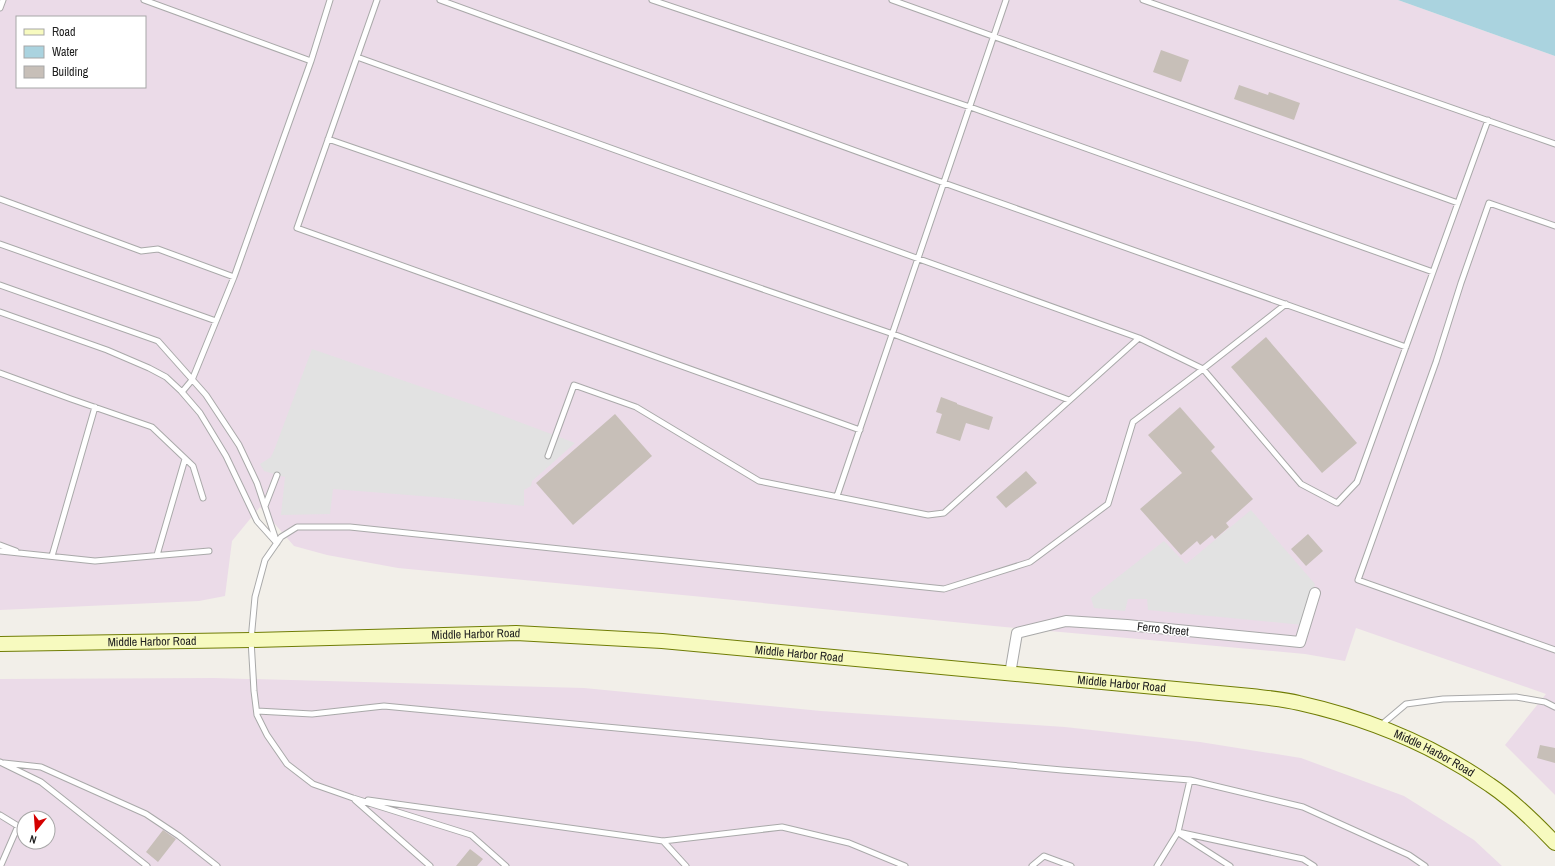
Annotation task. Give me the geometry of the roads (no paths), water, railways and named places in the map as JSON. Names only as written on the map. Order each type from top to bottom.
[{"type":"main road","name":"Middle Harbor Road","points":[[0,644],[251,640],[516,633],[662,641],[1259,697],[1298,702],[1379,726],[1453,762],[1490,785],[1530,818],[1555,843]]},
{"type":"street","name":"Ferro Street","points":[[1010,674],[1017,633],[1066,621],[1127,625],[1300,642],[1315,593]]},
{"type":"lane","points":[[0,8],[3,0]]},
{"type":"lane","points":[[144,0],[311,61]]},
{"type":"lane","points":[[182,392],[192,380],[234,277],[311,61],[330,0]]},
{"type":"lane","points":[[377,0],[297,228],[860,430]]},
{"type":"lane","points":[[440,0],[944,183],[1406,347]]},
{"type":"lane","points":[[652,0],[970,107],[1433,272]]},
{"type":"lane","points":[[892,0],[1458,203]]},
{"type":"lane","points":[[837,496],[1006,0]]},
{"type":"lane","points":[[1144,0],[1555,144]]},
{"type":"lane","points":[[357,56],[1139,338],[1203,369],[1301,484],[1337,503],[1357,482],[1488,120]]},
{"type":"lane","points":[[328,139],[893,334],[1069,400]]},
{"type":"lane","points":[[0,199],[141,251],[158,249],[234,277]]},
{"type":"lane","points":[[1555,226],[1489,203],[1461,283],[1436,362],[1358,580],[1555,650]]},
{"type":"lane","points":[[0,244],[216,321]]},
{"type":"lane","points":[[0,285],[158,341],[206,395],[239,445],[257,483],[277,543]]},
{"type":"lane","points":[[506,866],[471,834],[353,798],[313,784],[287,764],[267,734],[257,711],[254,691],[251,640],[255,597],[265,560],[281,537],[298,527],[350,527],[944,589],[1030,562],[1108,504],[1133,422],[1286,304]]},
{"type":"lane","points":[[0,312],[108,350],[149,368],[166,378],[182,392],[200,413],[226,456],[257,521],[277,543]]},
{"type":"lane","points":[[548,456],[574,385],[636,407],[760,481],[928,514],[944,513],[1139,338]]},
{"type":"lane","points":[[0,373],[152,427],[193,466],[203,498]]},
{"type":"lane","points":[[52,556],[95,408]]},
{"type":"lane","points":[[157,555],[185,459]]},
{"type":"lane","points":[[265,506],[277,475]]},
{"type":"lane","points":[[0,545],[24,553]]},
{"type":"lane","points":[[0,551],[95,561],[209,551]]},
{"type":"lane","points":[[1379,726],[1406,704],[1443,699],[1516,697],[1545,702],[1555,707]]},
{"type":"lane","points":[[257,711],[312,714],[384,706],[1062,770],[1190,780],[1303,807],[1410,855],[1425,866]]},
{"type":"lane","points":[[2,763],[42,782],[147,866]]},
{"type":"lane","points":[[2,763],[41,767],[146,814],[179,836],[217,866]]},
{"type":"lane","points":[[1157,866],[1178,832],[1190,780]]},
{"type":"lane","points":[[353,798],[663,841],[782,827],[849,843],[905,866]]},
{"type":"lane","points":[[353,798],[430,866]]},
{"type":"lane","points":[[0,815],[18,826],[1,865]]},
{"type":"lane","points":[[1178,832],[1230,866]]},
{"type":"lane","points":[[1178,832],[1303,859],[1314,866]]},
{"type":"lane","points":[[663,841],[686,866]]},
{"type":"lane","points":[[1032,866],[1044,856],[1071,866]]},
{"type":"water","points":[[1398,0],[1555,0],[1555,56]]}]
